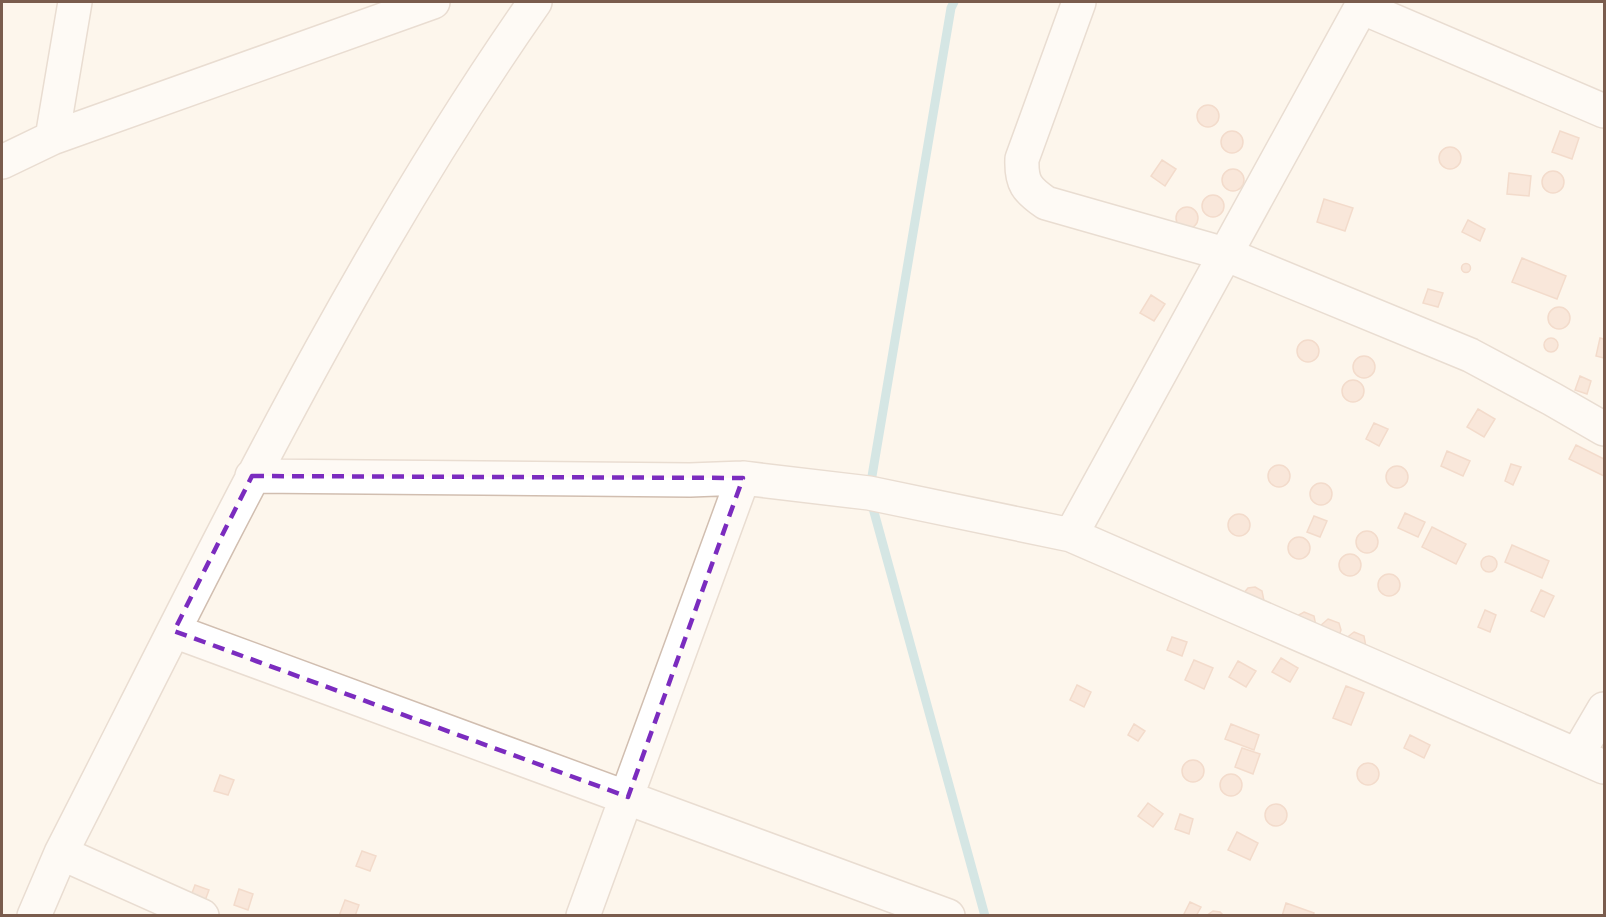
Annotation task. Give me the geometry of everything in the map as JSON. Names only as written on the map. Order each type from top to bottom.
[{"type":"street","points":[[52,138],[75,2]]},
{"type":"street","points":[[2,162],[52,138],[433,2]]},
{"type":"street","points":[[34,915],[61,853],[252,476],[345,305],[489,68],[535,2]]},
{"type":"street","points":[[1079,2],[1022,159],[1021,176],[1030,192],[1047,203],[1225,254],[1470,355],[1605,429]]},
{"type":"street","points":[[1071,534],[1363,4],[1605,111]]},
{"type":"street","points":[[252,476],[690,480],[743,478],[869,493],[1071,534],[1591,760],[1605,709]]},
{"type":"street","points":[[583,915],[743,478]]},
{"type":"street","points":[[174,631],[948,915]]},
{"type":"street","points":[[61,853],[202,915]]},
{"type":"highlighted area","points":[[252,476],[743,478],[628,797],[174,631]]},
{"type":"building","points":[[1208,105],[1216,108],[1219,116],[1216,124],[1208,127],[1200,124],[1197,116],[1200,108]]},
{"type":"building","points":[[1232,131],[1240,134],[1243,142],[1240,150],[1232,153],[1224,150],[1221,142],[1224,134]]},
{"type":"building","points":[[1560,131],[1579,138],[1572,159],[1552,152]]},
{"type":"building","points":[[1450,147],[1458,150],[1461,158],[1458,166],[1450,169],[1442,166],[1439,158],[1442,150]]},
{"type":"building","points":[[1162,160],[1176,169],[1165,186],[1151,176]]},
{"type":"building","points":[[1233,169],[1241,172],[1244,180],[1241,188],[1233,191],[1225,188],[1222,180],[1225,172]]},
{"type":"building","points":[[1553,171],[1561,174],[1564,182],[1561,190],[1553,193],[1545,190],[1542,182],[1545,174]]},
{"type":"building","points":[[1509,173],[1531,176],[1529,196],[1507,194]]},
{"type":"building","points":[[1213,195],[1221,198],[1224,206],[1221,214],[1213,217],[1205,214],[1202,206],[1205,198]]},
{"type":"building","points":[[1324,199],[1353,208],[1345,231],[1317,222]]},
{"type":"building","points":[[1187,207],[1195,210],[1198,218],[1195,226],[1187,229],[1179,226],[1176,218],[1179,210]]},
{"type":"building","points":[[1468,220],[1485,229],[1480,241],[1462,232]]},
{"type":"building","points":[[1522,258],[1566,276],[1557,299],[1512,282]]},
{"type":"building","points":[[1466,264],[1470,268],[1466,272],[1462,268]]},
{"type":"building","points":[[1428,289],[1443,293],[1438,307],[1423,303]]},
{"type":"building","points":[[1151,295],[1165,304],[1154,321],[1140,313]]},
{"type":"building","points":[[1559,307],[1567,310],[1570,318],[1567,326],[1559,329],[1551,326],[1548,318],[1551,310]]},
{"type":"building","points":[[1548,338],[1554,338],[1558,345],[1554,352],[1548,352],[1544,348],[1544,342]]},
{"type":"building","points":[[1600,338],[1604,339],[1604,358],[1596,356]]},
{"type":"building","points":[[1308,340],[1316,343],[1319,351],[1316,359],[1308,362],[1300,359],[1297,351],[1300,343]]},
{"type":"building","points":[[1364,356],[1372,359],[1375,367],[1372,375],[1364,378],[1356,375],[1353,367],[1356,359]]},
{"type":"building","points":[[1580,376],[1591,381],[1587,394],[1575,390]]},
{"type":"building","points":[[1353,380],[1361,383],[1364,391],[1361,399],[1353,402],[1345,399],[1342,391],[1345,383]]},
{"type":"building","points":[[1478,409],[1495,419],[1484,437],[1467,427]]},
{"type":"building","points":[[1374,423],[1388,429],[1379,446],[1366,439]]},
{"type":"building","points":[[1576,445],[1604,459],[1604,476],[1569,459]]},
{"type":"building","points":[[1447,451],[1470,461],[1463,476],[1441,466]]},
{"type":"building","points":[[1511,464],[1521,467],[1513,485],[1505,481]]},
{"type":"building","points":[[1279,465],[1287,468],[1290,476],[1287,484],[1279,487],[1271,484],[1268,476],[1271,468]]},
{"type":"building","points":[[1397,466],[1405,469],[1408,477],[1405,485],[1397,488],[1389,485],[1386,477],[1389,469]]},
{"type":"building","points":[[1321,483],[1329,486],[1332,494],[1329,502],[1321,505],[1313,502],[1310,494],[1313,486]]},
{"type":"building","points":[[1405,513],[1425,522],[1418,537],[1398,528]]},
{"type":"building","points":[[1239,514],[1247,517],[1250,525],[1247,533],[1239,536],[1231,533],[1228,525],[1231,517]]},
{"type":"building","points":[[1314,516],[1327,521],[1320,537],[1307,532]]},
{"type":"building","points":[[1432,527],[1466,544],[1456,564],[1422,547]]},
{"type":"building","points":[[1367,531],[1375,534],[1378,542],[1375,550],[1367,553],[1359,550],[1356,542],[1359,534]]},
{"type":"building","points":[[1299,537],[1307,540],[1310,548],[1307,556],[1299,559],[1291,556],[1288,548],[1291,540]]},
{"type":"building","points":[[1512,545],[1549,561],[1542,578],[1505,562]]},
{"type":"building","points":[[1350,554],[1358,557],[1361,565],[1358,573],[1350,576],[1342,573],[1339,565],[1342,557]]},
{"type":"building","points":[[1489,556],[1495,558],[1497,564],[1495,570],[1489,572],[1483,570],[1481,564],[1483,558]]},
{"type":"building","points":[[1389,574],[1397,577],[1400,585],[1397,593],[1389,596],[1381,593],[1378,585],[1381,577]]},
{"type":"building","points":[[1255,587],[1262,591],[1264,601],[1243,594],[1248,588]]},
{"type":"building","points":[[1541,590],[1554,596],[1544,617],[1531,611]]},
{"type":"building","points":[[1485,610],[1496,615],[1490,632],[1478,627]]},
{"type":"building","points":[[1304,612],[1314,616],[1316,626],[1297,616]]},
{"type":"building","points":[[1328,619],[1339,623],[1341,630],[1339,636],[1320,626]]},
{"type":"building","points":[[1354,632],[1364,636],[1366,647],[1345,639]]},
{"type":"building","points":[[1172,637],[1187,642],[1182,656],[1167,650]]},
{"type":"building","points":[[1281,658],[1298,668],[1290,682],[1272,672]]},
{"type":"building","points":[[1194,660],[1213,668],[1204,689],[1185,680]]},
{"type":"building","points":[[1238,661],[1256,671],[1246,687],[1229,677]]},
{"type":"building","points":[[1077,685],[1091,692],[1084,707],[1070,700]]},
{"type":"building","points":[[1346,686],[1364,693],[1351,725],[1333,718]]},
{"type":"building","points":[[1134,724],[1145,731],[1138,741],[1128,735]]},
{"type":"building","points":[[1231,724],[1259,735],[1254,750],[1225,739]]},
{"type":"building","points":[[1410,735],[1430,745],[1424,758],[1404,748]]},
{"type":"building","points":[[1242,748],[1260,754],[1253,774],[1235,767]]},
{"type":"building","points":[[1193,760],[1201,763],[1204,771],[1201,779],[1193,782],[1185,779],[1182,771],[1185,763]]},
{"type":"building","points":[[1368,763],[1376,766],[1379,774],[1376,782],[1368,785],[1360,782],[1357,774],[1360,766]]},
{"type":"building","points":[[1231,774],[1239,777],[1242,785],[1239,793],[1231,796],[1223,793],[1220,785],[1223,777]]},
{"type":"building","points":[[220,775],[234,780],[228,795],[214,791]]},
{"type":"building","points":[[1148,803],[1163,814],[1153,827],[1138,816]]},
{"type":"building","points":[[1276,804],[1284,807],[1287,815],[1284,823],[1276,826],[1268,823],[1265,815],[1268,807]]},
{"type":"building","points":[[1180,814],[1193,819],[1189,834],[1175,829]]},
{"type":"building","points":[[1237,832],[1258,843],[1250,860],[1228,850]]},
{"type":"building","points":[[362,851],[376,856],[370,871],[356,866]]},
{"type":"building","points":[[195,885],[209,890],[203,906],[189,901]]},
{"type":"building","points":[[239,889],[253,894],[248,910],[234,905]]},
{"type":"building","points":[[345,900],[359,905],[355,916],[339,916]]},
{"type":"building","points":[[1190,902],[1201,907],[1196,916],[1183,916]]},
{"type":"building","points":[[1286,903],[1314,913],[1313,916],[1282,916]]},
{"type":"building","points":[[1213,911],[1220,912],[1224,916],[1206,916]]},
{"type":"waterway","points":[[870,488],[951,8],[954,2]]},
{"type":"waterway","points":[[871,501],[985,916]]}]
